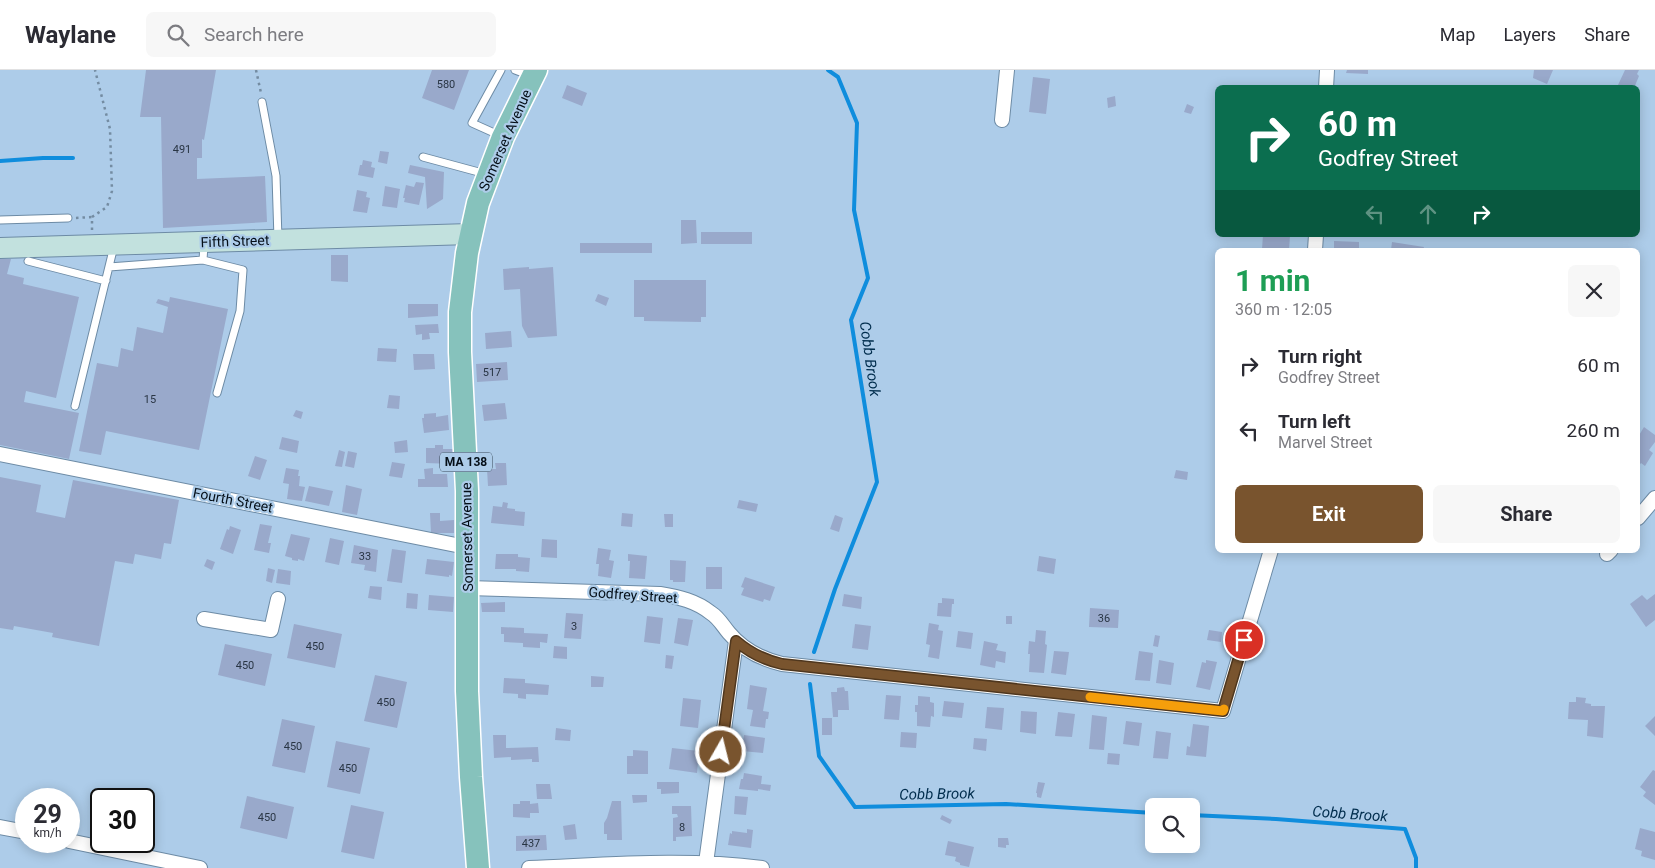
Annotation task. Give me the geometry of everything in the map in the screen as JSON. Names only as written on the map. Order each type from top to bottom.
[{"type":"main road","name":"Somerset Avenue","points":[[478,868],[467,691],[466,457],[460,331],[462,291],[470,234],[478,203],[528,72]]},
{"type":"street","points":[[1002,120],[1007,70]]},
{"type":"street","points":[[1326,85],[1327,70]]},
{"type":"street","name":"Fifth Street","points":[[0,248],[115,244],[203,251],[278,239],[470,234]]},
{"type":"street","name":"Fourth Street","points":[[0,454],[466,547]]},
{"type":"street","points":[[1640,516],[1655,498]]},
{"type":"street","name":"Godfrey Street","points":[[468,588],[660,594],[680,598],[703,607],[713,614],[736,641],[756,655],[782,664],[1223,711],[1270,553]]},
{"type":"street","points":[[204,619],[271,630],[278,599]]},
{"type":"street","points":[[706,863],[736,641]]},
{"type":"street","points":[[0,827],[15,830]]},
{"type":"street","points":[[80,843],[200,868]]},
{"type":"street","points":[[529,868],[660,862],[706,863],[762,868]]},
{"type":"lane","points":[[501,70],[472,123],[503,137]]},
{"type":"lane","points":[[262,102],[276,176],[278,239]]},
{"type":"lane","points":[[423,157],[488,174]]},
{"type":"lane","points":[[0,220],[68,218]]},
{"type":"lane","points":[[75,406],[115,244]]},
{"type":"lane","points":[[109,267],[203,251],[243,270],[240,311],[217,393]]},
{"type":"lane","points":[[28,261],[106,281]]},
{"type":"path","points":[[68,218],[92,217],[107,207],[112,192],[110,129],[95,70]]},
{"type":"path","points":[[256,70],[262,102]]},
{"type":"path","points":[[92,217],[93,245]]},
{"type":"building","points":[[146,70],[216,70],[204,140],[202,139],[202,158],[197,158],[197,179],[265,176],[267,222],[163,228],[161,117],[140,117]]},
{"type":"building","points":[[432,70],[469,70],[454,110],[422,98]]},
{"type":"building","points":[[1347,70],[1368,70],[1368,74],[1346,73]]},
{"type":"building","points":[[1534,70],[1553,70],[1547,84],[1533,78]]},
{"type":"building","points":[[1625,70],[1639,70],[1635,85],[1618,85]]},
{"type":"building","points":[[1033,77],[1050,79],[1046,114],[1029,112]]},
{"type":"building","points":[[567,85],[587,93],[582,106],[562,98]]},
{"type":"building","points":[[1115,96],[1116,106],[1108,108],[1107,98]]},
{"type":"building","points":[[1187,104],[1194,107],[1191,114],[1184,112]]},
{"type":"building","points":[[380,151],[389,152],[387,164],[378,162]]},
{"type":"building","points":[[363,160],[372,162],[371,167],[375,168],[373,178],[358,175]]},
{"type":"building","points":[[410,165],[444,172],[443,199],[427,209],[425,177],[408,173]]},
{"type":"building","points":[[416,182],[424,183],[419,205],[404,202],[406,185],[414,187]]},
{"type":"building","points":[[385,186],[400,189],[397,208],[382,206]]},
{"type":"building","points":[[357,190],[367,192],[366,197],[370,198],[367,213],[353,211]]},
{"type":"building","points":[[681,220],[696,220],[697,243],[681,244]]},
{"type":"building","points":[[701,232],[752,232],[752,244],[701,244]]},
{"type":"building","points":[[1263,237],[1290,237],[1289,248],[1262,248]]},
{"type":"building","points":[[1334,241],[1359,242],[1359,248],[1334,248]]},
{"type":"building","points":[[1392,242],[1424,247],[1424,248],[1391,248]]},
{"type":"building","points":[[580,243],[652,243],[652,253],[580,253]]},
{"type":"building","points":[[331,255],[348,255],[348,282],[331,281]]},
{"type":"building","points":[[0,259],[11,259],[7,274],[24,278],[23,284],[79,297],[56,398],[26,391],[24,402],[79,413],[69,459],[0,445]]},
{"type":"building","points":[[529,267],[529,269],[553,267],[557,336],[528,338],[522,326],[520,289],[504,290],[503,269]]},
{"type":"building","points":[[634,280],[706,280],[706,317],[701,317],[701,322],[644,321],[644,317],[634,317]]},
{"type":"building","points":[[598,294],[609,298],[606,306],[595,301]]},
{"type":"building","points":[[170,297],[228,309],[199,450],[106,431],[101,455],[79,451],[97,363],[118,367],[121,348],[133,351],[137,327],[163,333],[168,307],[156,303],[158,299],[169,302]]},
{"type":"building","points":[[408,304],[438,304],[438,316],[408,318]]},
{"type":"building","points":[[438,324],[439,333],[429,333],[430,339],[422,340],[422,334],[416,335],[415,325]]},
{"type":"building","points":[[511,331],[512,347],[486,349],[485,333]]},
{"type":"building","points":[[378,348],[397,349],[396,362],[377,361]]},
{"type":"building","points":[[413,354],[434,354],[435,369],[414,370]]},
{"type":"building","points":[[507,362],[508,380],[477,382],[476,364]]},
{"type":"building","points":[[389,395],[400,396],[399,409],[387,408]]},
{"type":"building","points":[[505,403],[507,419],[484,421],[482,405]]},
{"type":"building","points":[[296,410],[303,412],[301,419],[293,416]]},
{"type":"building","points":[[436,413],[436,417],[448,415],[449,430],[424,433],[422,418],[424,418],[424,414]]},
{"type":"building","points":[[1644,427],[1655,435],[1655,442],[1649,450],[1653,453],[1645,466],[1641,463],[1640,464],[1640,434]]},
{"type":"building","points":[[282,437],[299,441],[297,453],[279,449]]},
{"type":"building","points":[[407,440],[408,452],[395,453],[394,442]]},
{"type":"building","points":[[435,445],[443,445],[443,449],[453,449],[453,464],[426,463],[426,448],[435,448]]},
{"type":"building","points":[[339,450],[345,452],[342,467],[335,466]]},
{"type":"building","points":[[348,451],[357,453],[354,468],[345,466]]},
{"type":"building","points":[[255,456],[267,460],[260,480],[248,476]]},
{"type":"building","points":[[392,462],[405,464],[402,478],[389,476]]},
{"type":"building","points":[[495,463],[506,463],[507,485],[488,486],[487,469],[496,469]]},
{"type":"building","points":[[286,468],[299,470],[299,486],[305,487],[302,501],[287,499],[289,484],[283,483]]},
{"type":"building","points":[[433,468],[433,474],[447,474],[448,487],[418,487],[418,479],[425,479],[424,469]]},
{"type":"building","points":[[1176,470],[1188,472],[1187,480],[1174,478]]},
{"type":"building","points":[[0,477],[41,485],[36,512],[65,518],[73,480],[179,500],[171,544],[164,543],[161,559],[135,554],[133,564],[115,561],[99,646],[52,637],[53,633],[14,626],[13,630],[0,628]]},
{"type":"building","points":[[346,485],[362,489],[357,515],[342,512]]},
{"type":"building","points":[[309,486],[333,491],[329,506],[305,501]]},
{"type":"building","points":[[739,500],[758,504],[756,512],[737,508]]},
{"type":"building","points":[[503,502],[508,503],[507,508],[525,512],[524,526],[491,523],[493,506],[502,507]]},
{"type":"building","points":[[430,513],[440,513],[440,521],[454,520],[454,533],[431,533]]},
{"type":"building","points":[[622,513],[633,514],[632,527],[621,526]]},
{"type":"building","points":[[664,514],[673,514],[673,527],[665,527]]},
{"type":"building","points":[[835,515],[843,518],[839,532],[830,529]]},
{"type":"building","points":[[260,524],[272,526],[268,543],[271,543],[269,553],[254,550]]},
{"type":"building","points":[[230,526],[241,530],[233,554],[220,549],[227,529],[229,530]]},
{"type":"building","points":[[291,534],[310,538],[304,561],[292,560],[292,558],[285,556]]},
{"type":"building","points":[[330,538],[344,541],[339,565],[325,562]]},
{"type":"building","points":[[542,539],[557,540],[557,558],[541,557]]},
{"type":"building","points":[[354,545],[378,550],[376,572],[364,570],[365,565],[351,563]]},
{"type":"building","points":[[598,548],[611,550],[609,560],[614,561],[611,578],[598,576],[599,564],[596,564]]},
{"type":"building","points":[[392,549],[406,551],[402,583],[387,581]]},
{"type":"building","points":[[496,554],[518,554],[518,557],[530,558],[529,572],[516,571],[516,569],[495,569]]},
{"type":"building","points":[[628,554],[647,556],[645,579],[629,578],[630,561],[628,561]]},
{"type":"building","points":[[1039,556],[1056,559],[1054,574],[1037,571]]},
{"type":"building","points":[[207,559],[215,562],[212,570],[204,566]]},
{"type":"building","points":[[427,559],[454,562],[452,576],[425,574]]},
{"type":"building","points":[[670,560],[686,561],[685,582],[673,582],[673,580],[670,580]]},
{"type":"building","points":[[706,567],[722,567],[722,589],[706,589]]},
{"type":"building","points":[[268,568],[275,570],[272,583],[266,581]]},
{"type":"building","points":[[278,569],[291,571],[290,585],[276,583]]},
{"type":"building","points":[[745,577],[775,587],[770,601],[764,599],[763,602],[741,595],[744,588],[741,587]]},
{"type":"building","points":[[370,586],[382,587],[381,600],[368,598]]},
{"type":"building","points":[[407,593],[418,594],[417,609],[406,608]]},
{"type":"building","points":[[844,594],[862,597],[861,609],[842,606]]},
{"type":"building","points":[[1655,594],[1655,620],[1646,627],[1630,604],[1642,595],[1647,600]]},
{"type":"building","points":[[429,595],[454,597],[453,612],[428,610]]},
{"type":"building","points":[[942,598],[954,599],[951,617],[937,616],[938,603],[942,603]]},
{"type":"building","points":[[505,602],[505,612],[482,612],[481,603]]},
{"type":"building","points":[[1090,608],[1119,610],[1118,628],[1089,627]]},
{"type":"building","points":[[566,613],[583,614],[581,639],[564,638]]},
{"type":"building","points":[[647,616],[663,618],[660,644],[644,642]]},
{"type":"building","points":[[1006,616],[1012,616],[1012,624],[1006,624]]},
{"type":"building","points":[[678,618],[693,620],[688,646],[674,643]]},
{"type":"building","points":[[929,623],[939,625],[938,630],[943,631],[939,659],[928,657],[930,645],[926,644]]},
{"type":"building","points":[[294,624],[342,634],[335,668],[287,658]]},
{"type":"building","points":[[855,624],[871,626],[868,650],[852,648]]},
{"type":"building","points":[[501,627],[524,628],[524,633],[548,634],[547,643],[540,642],[540,648],[523,647],[523,643],[504,642],[504,634],[501,634]]},
{"type":"building","points":[[1036,630],[1046,631],[1045,644],[1047,645],[1044,673],[1029,672],[1029,641],[1035,642]]},
{"type":"building","points":[[1209,630],[1222,632],[1221,642],[1207,640]]},
{"type":"building","points":[[958,631],[973,633],[971,649],[956,647]]},
{"type":"building","points":[[1155,635],[1160,636],[1158,647],[1153,646]]},
{"type":"building","points":[[984,641],[998,644],[996,650],[1006,652],[1005,663],[996,661],[995,668],[980,665]]},
{"type":"building","points":[[225,644],[272,654],[265,686],[218,675]]},
{"type":"building","points":[[554,646],[567,647],[567,659],[553,658]]},
{"type":"building","points":[[1054,651],[1069,652],[1066,675],[1051,673]]},
{"type":"building","points":[[1139,651],[1153,653],[1150,681],[1135,680]]},
{"type":"building","points":[[666,655],[674,656],[672,669],[665,668]]},
{"type":"building","points":[[1159,660],[1174,663],[1171,685],[1156,683]]},
{"type":"building","points":[[1206,660],[1217,662],[1210,690],[1196,687],[1202,662],[1206,663]]},
{"type":"building","points":[[375,675],[407,682],[397,728],[364,721]]},
{"type":"building","points":[[591,676],[604,677],[603,687],[591,687]]},
{"type":"building","points":[[504,678],[525,679],[525,683],[549,685],[548,695],[526,694],[526,699],[518,698],[518,694],[503,693]]},
{"type":"building","points":[[750,685],[767,688],[763,711],[769,712],[765,728],[750,726],[753,710],[747,709]]},
{"type":"building","points":[[844,687],[845,691],[848,691],[849,710],[838,710],[838,717],[833,717],[831,692],[837,692],[837,688]]},
{"type":"building","points":[[886,695],[901,696],[899,720],[884,719]]},
{"type":"building","points":[[918,696],[930,697],[930,702],[934,703],[934,717],[931,716],[930,727],[917,726],[915,705],[918,705]]},
{"type":"building","points":[[1576,697],[1586,698],[1585,703],[1591,704],[1591,706],[1605,706],[1603,738],[1587,736],[1588,720],[1568,719],[1569,702],[1576,702]]},
{"type":"building","points":[[683,698],[701,700],[698,728],[680,726]]},
{"type":"building","points":[[944,701],[964,703],[962,718],[942,716]]},
{"type":"building","points":[[987,707],[1004,708],[1002,730],[985,728]]},
{"type":"building","points":[[1021,711],[1037,712],[1036,734],[1020,732]]},
{"type":"building","points":[[1058,712],[1075,714],[1072,737],[1055,736]]},
{"type":"building","points":[[1092,715],[1107,717],[1104,750],[1089,749]]},
{"type":"building","points":[[1655,716],[1655,736],[1645,726]]},
{"type":"building","points":[[822,718],[832,718],[832,735],[822,735]]},
{"type":"building","points":[[282,719],[315,726],[305,773],[272,766]]},
{"type":"building","points":[[1126,721],[1142,723],[1139,746],[1123,744]]},
{"type":"building","points":[[1193,724],[1209,726],[1206,757],[1186,755],[1187,746],[1190,747]]},
{"type":"building","points":[[556,728],[571,730],[570,741],[555,740]]},
{"type":"building","points":[[1156,731],[1171,733],[1168,759],[1153,758]]},
{"type":"building","points":[[901,732],[917,733],[916,748],[900,747]]},
{"type":"building","points":[[493,735],[506,735],[506,748],[538,747],[539,762],[532,762],[532,759],[511,760],[511,757],[494,758]]},
{"type":"building","points":[[744,735],[765,738],[763,753],[742,751]]},
{"type":"building","points":[[974,738],[987,739],[986,751],[973,749]]},
{"type":"building","points":[[336,741],[370,748],[360,794],[327,787]]},
{"type":"building","points":[[672,748],[699,751],[698,759],[702,759],[702,763],[698,762],[697,773],[669,769]]},
{"type":"building","points":[[633,750],[648,751],[648,774],[627,774],[627,756],[633,756]]},
{"type":"building","points":[[1108,753],[1120,754],[1119,765],[1107,764]]},
{"type":"building","points":[[1653,770],[1655,771],[1655,805],[1643,796],[1646,792],[1640,787]]},
{"type":"building","points":[[744,773],[762,776],[761,784],[771,785],[770,791],[739,789]]},
{"type":"building","points":[[657,782],[679,782],[679,793],[661,794],[661,789],[657,789]]},
{"type":"building","points":[[1038,782],[1045,783],[1041,798],[1037,797],[1036,793]]},
{"type":"building","points":[[536,784],[550,784],[552,799],[537,799]]},
{"type":"building","points":[[632,795],[647,795],[647,802],[633,803]]},
{"type":"building","points":[[247,796],[294,807],[287,839],[240,828]]},
{"type":"building","points":[[735,796],[748,797],[746,815],[734,814]]},
{"type":"building","points":[[520,801],[530,801],[530,804],[538,803],[539,813],[530,813],[530,818],[513,817],[513,804],[520,804]]},
{"type":"building","points":[[612,801],[621,801],[622,840],[607,840],[607,834],[604,834],[604,823]]},
{"type":"building","points":[[351,805],[384,812],[374,859],[341,852]]},
{"type":"building","points":[[672,806],[691,806],[692,836],[676,837],[676,841],[673,841],[673,818],[678,817],[677,814],[672,814]]},
{"type":"building","points":[[942,815],[952,820],[950,824],[940,819]]},
{"type":"building","points":[[575,824],[577,839],[565,840],[563,826]]},
{"type":"building","points":[[1640,828],[1655,832],[1655,860],[1641,856],[1642,851],[1635,849]]},
{"type":"building","points":[[747,829],[753,830],[751,848],[728,845],[732,831],[747,833]]},
{"type":"building","points":[[546,835],[547,850],[516,851],[516,836]]},
{"type":"building","points":[[998,838],[1008,838],[1009,845],[1006,845],[1006,848],[998,847]]},
{"type":"building","points":[[948,841],[974,847],[969,867],[960,865],[960,863],[955,861],[956,857],[945,855]]},
{"type":"waterway","name":"Cobb Brook","points":[[814,652],[835,589],[877,482],[851,320],[868,278],[854,210],[857,123],[838,77],[828,70]]},
{"type":"waterway","name":"Cobb Brook","points":[[0,161],[73,158]]},
{"type":"waterway","name":"Cobb Brook","points":[[810,684],[819,756],[855,807],[1006,804],[1145,812]]},
{"type":"waterway","name":"Cobb Brook","points":[[1200,815],[1405,829],[1416,858],[1416,868]]},
{"type":"slow traffic","points":[[1090,697],[1223,711],[1224,709]]},
{"type":"route","points":[[721,752],[736,641],[756,655],[782,664],[1223,711],[1244,640]]}]
